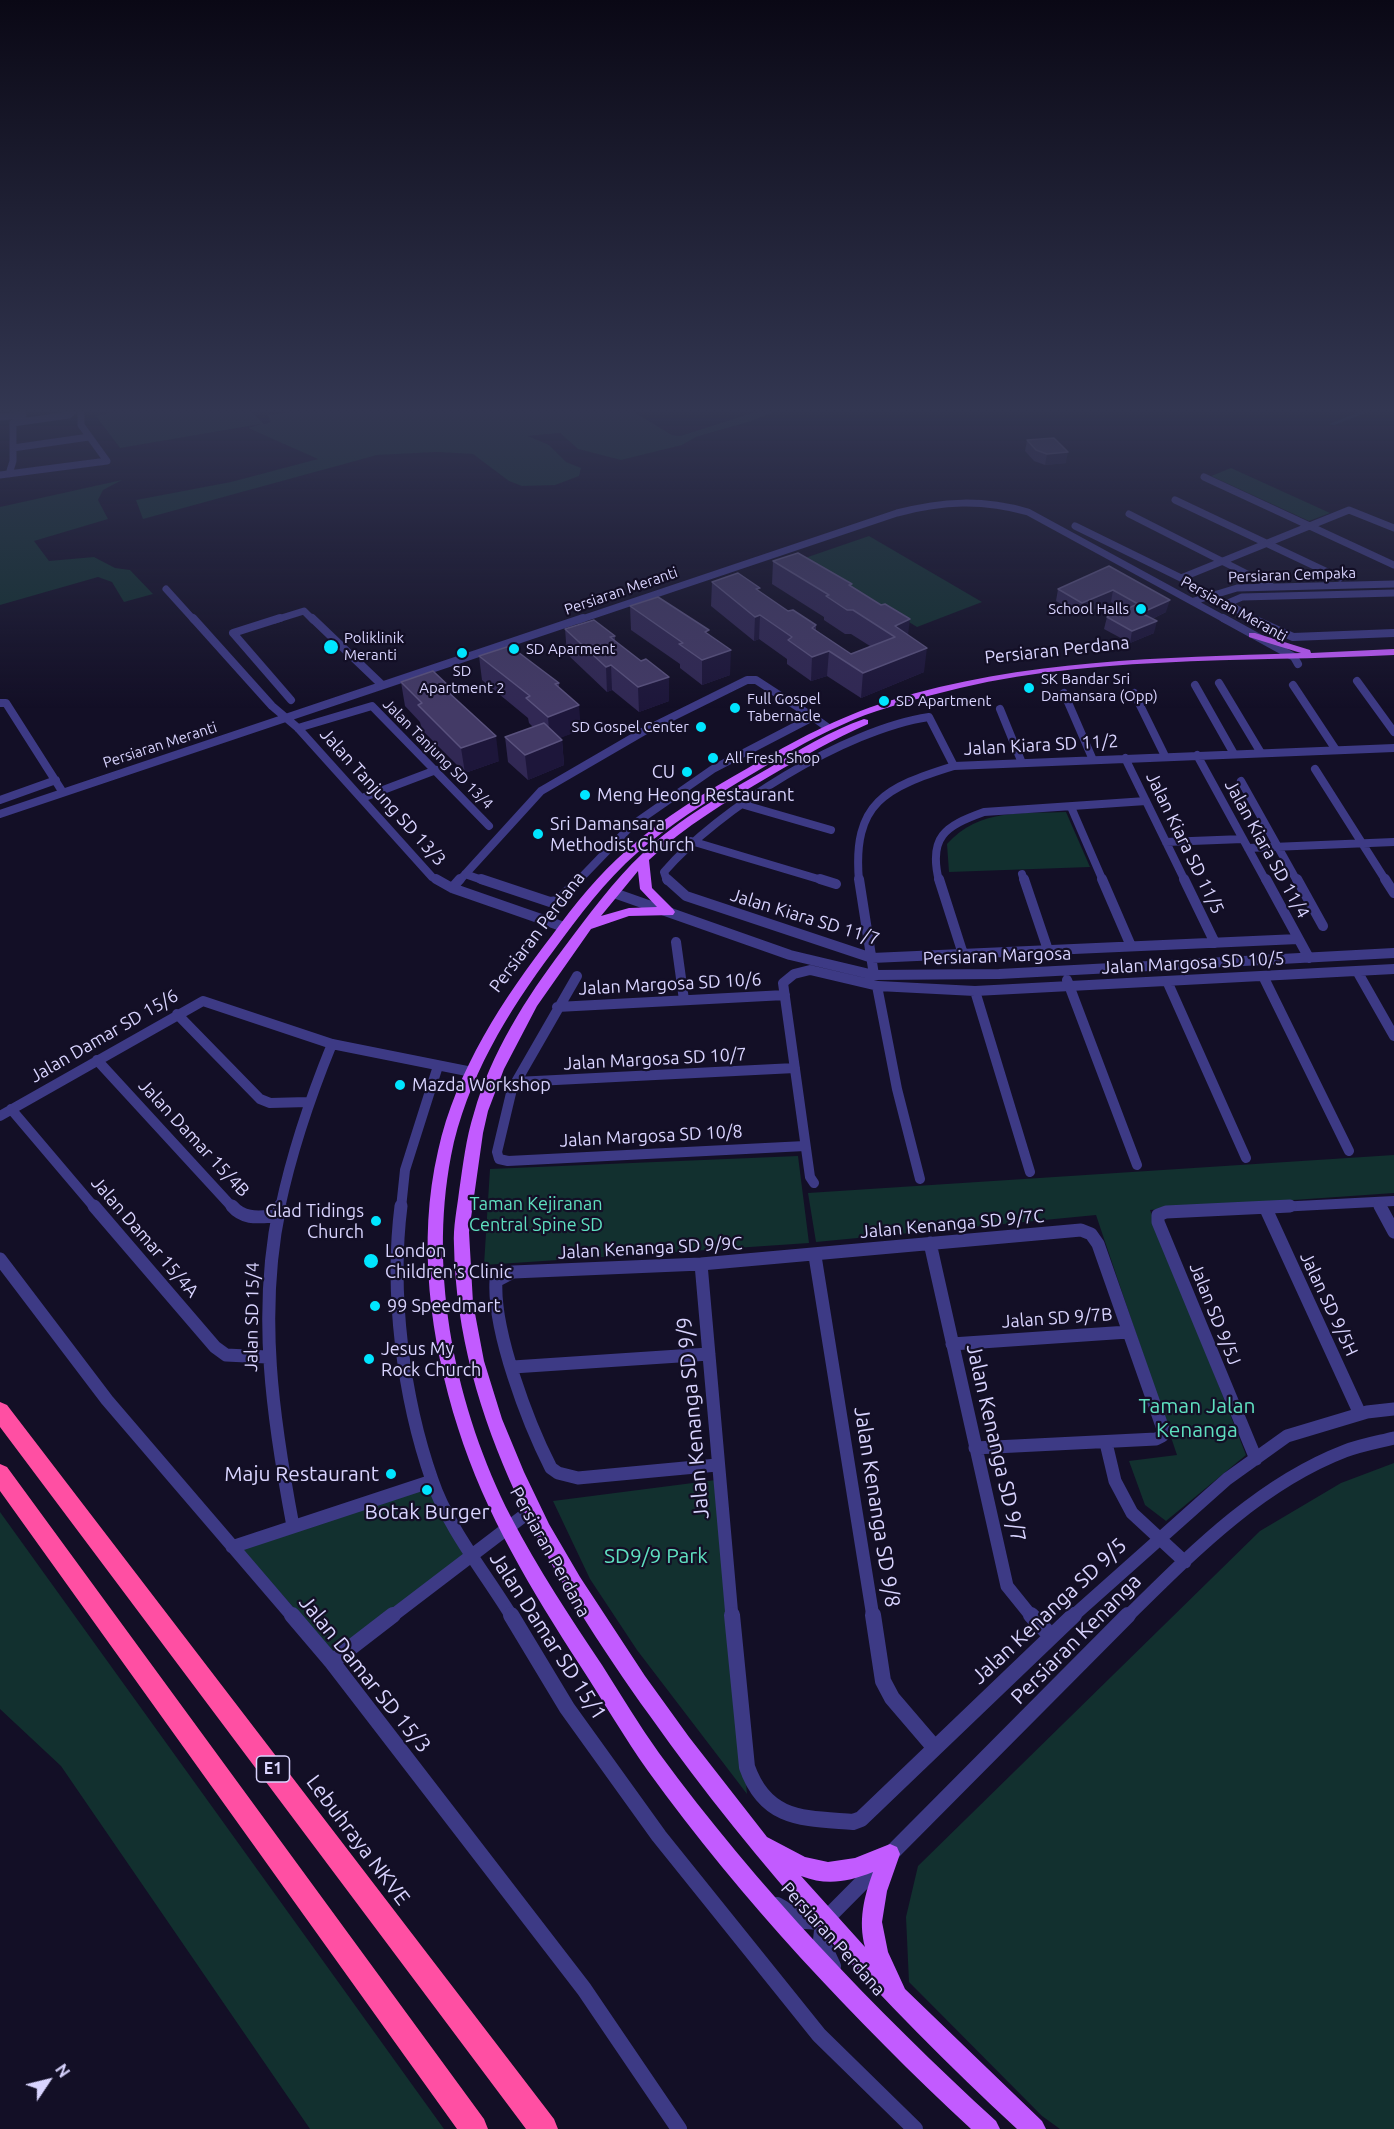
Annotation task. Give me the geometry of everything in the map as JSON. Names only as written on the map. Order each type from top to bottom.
[{"type":"highway","name":"Lebuhraya NKVE","points":[[0,1411],[544,2129]]},
{"type":"highway","name":"E1","points":[[0,1474],[474,2129]]},
{"type":"main road","points":[[1252,635],[1285,647],[1331,656]]},
{"type":"main road","points":[[1245,658],[1263,653],[1265,649],[1252,635]]},
{"type":"main road","name":"Persiaran Perdana","points":[[988,2129],[937,2083],[844,1987],[765,1898],[662,1773],[566,1627],[508,1529],[479,1465],[458,1400],[441,1317],[436,1242],[440,1189],[451,1125],[472,1072],[515,994],[596,888],[628,855],[650,837],[732,782],[827,727],[943,689],[1013,675],[1245,658],[1296,661],[1394,652]]},
{"type":"main road","name":"Persiaran Perdana","points":[[1034,2129],[956,2059],[823,1922],[691,1760],[595,1622],[530,1511],[486,1397],[466,1313],[460,1242],[471,1157],[482,1109],[496,1073],[543,982],[643,860],[679,830],[739,789],[837,733],[865,722],[951,697],[1020,683],[1093,675],[1296,661],[1394,660]]},
{"type":"main road","points":[[567,924],[601,896],[614,893],[610,888],[611,882],[628,855]]},
{"type":"main road","points":[[643,860],[646,890],[669,912]]},
{"type":"main road","points":[[585,928],[618,912],[669,912]]},
{"type":"main road","points":[[441,1317],[466,1313]]},
{"type":"main road","points":[[758,1842],[808,1870],[831,1873],[851,1871],[890,1854]]},
{"type":"main road","points":[[890,1854],[873,1898],[870,1922],[875,1951],[905,2007]]},
{"type":"street","name":"Persiaran Meranti","points":[[0,814],[381,684],[907,510]]},
{"type":"street","name":"Persiaran Meranti","points":[[1024,510],[1194,601],[1296,661]]},
{"type":"street","points":[[1197,510],[1340,578]]},
{"type":"street","points":[[1276,510],[1394,565]]},
{"type":"street","points":[[1075,525],[1181,578],[1350,510]]},
{"type":"street","points":[[1352,510],[1394,528]]},
{"type":"street","points":[[1129,514],[1272,586]]},
{"type":"street","points":[[1127,566],[1143,560]]},
{"type":"street","name":"Persiaran Cempaka","points":[[1194,601],[1226,590],[1272,586],[1394,584]]},
{"type":"street","points":[[1356,586],[1364,594]]},
{"type":"street","name":"Jalan Tanjung SD 13/3","points":[[166,589],[272,706],[298,728],[426,872],[452,888],[567,924]]},
{"type":"street","points":[[1394,593],[1242,597],[1230,600],[1229,605],[1253,620],[1293,637],[1394,633]]},
{"type":"street","points":[[291,700],[233,633],[304,611],[381,684]]},
{"type":"street","points":[[452,888],[542,791],[646,730],[747,680],[756,680],[827,727]]},
{"type":"street","points":[[1357,681],[1394,732]]},
{"type":"street","points":[[1219,683],[1261,753]]},
{"type":"street","points":[[1195,685],[1234,754]]},
{"type":"street","points":[[1293,685],[1336,750]]},
{"type":"street","points":[[1064,693],[1093,759]]},
{"type":"street","points":[[1134,693],[1166,756]]},
{"type":"street","points":[[2,702],[62,791]]},
{"type":"street","name":"Jalan Tanjung SD 13/4","points":[[298,728],[372,706],[489,826]]},
{"type":"street","points":[[1000,709],[1022,763]]},
{"type":"street","points":[[465,874],[550,902],[558,901],[631,826],[713,769],[813,717]]},
{"type":"street","points":[[691,841],[741,804],[847,744],[896,725],[929,717],[954,766]]},
{"type":"street","name":"Jalan Kiara SD 11/2","points":[[920,1179],[897,1089],[856,859],[862,823],[873,807],[888,795],[927,774],[954,766],[1394,748]]},
{"type":"street","name":"Jalan Kiara SD 11/4","points":[[1197,755],[1309,958]]},
{"type":"street","name":"Jalan Kiara SD 11/5","points":[[1125,758],[1215,943]]},
{"type":"street","points":[[1315,769],[1394,893]]},
{"type":"street","points":[[362,798],[436,770]]},
{"type":"street","points":[[0,800],[56,780]]},
{"type":"street","points":[[1241,781],[1323,926]]},
{"type":"street","points":[[963,954],[933,861],[937,842],[953,825],[984,812],[1146,801]]},
{"type":"street","points":[[741,804],[831,830]]},
{"type":"street","points":[[1071,807],[1131,946]]},
{"type":"street","points":[[1166,842],[1243,839]]},
{"type":"street","points":[[691,841],[836,884]]},
{"type":"street","name":"Jalan Kiara SD 11/7","points":[[691,841],[670,861],[664,872],[668,883],[686,896],[872,958],[1298,939]]},
{"type":"street","points":[[1248,848],[1394,842]]},
{"type":"street","points":[[1022,874],[1048,950]]},
{"type":"street","name":"Persiaran Margosa","points":[[614,893],[789,954],[876,980],[1394,953]]},
{"type":"street","points":[[676,942],[684,1000]]},
{"type":"street","name":"Jalan Margosa SD 10/5","points":[[784,989],[794,974],[810,970],[975,991],[1394,969]]},
{"type":"street","points":[[1064,971],[1137,1165]]},
{"type":"street","points":[[1357,971],[1394,1036]]},
{"type":"street","points":[[516,1082],[557,1007],[578,976]]},
{"type":"street","points":[[1263,976],[1349,1151]]},
{"type":"street","points":[[1167,981],[1246,1158]]},
{"type":"street","points":[[784,989],[805,1146],[810,1177],[814,1183]]},
{"type":"street","name":"Jalan Margosa SD 10/6","points":[[557,1007],[684,1000],[784,989]]},
{"type":"street","points":[[975,991],[1030,1172]]},
{"type":"street","name":"Jalan Damar SD 15/6","points":[[6,1112],[203,1001],[332,1044],[472,1072]]},
{"type":"street","points":[[177,1014],[260,1099],[270,1103],[309,1102]]},
{"type":"street","name":"Jalan SD 15/4","points":[[293,1526],[278,1456],[267,1357],[269,1290],[276,1216],[309,1102],[332,1044]]},
{"type":"street","name":"Jalan Damar 15/4B","points":[[97,1060],[238,1213],[250,1217],[276,1216]]},
{"type":"street","name":"Jalan Damar SD 15/1","points":[[438,1066],[405,1170],[398,1229],[398,1317],[408,1390],[432,1481],[472,1558],[509,1612],[567,1708],[659,1836],[819,2035],[915,2129]]},
{"type":"street","name":"Jalan Margosa SD 10/7","points":[[516,1082],[795,1068]]},
{"type":"street","name":"Jalan Margosa SD 10/8","points":[[516,1082],[497,1152],[500,1159],[508,1161],[805,1146]]},
{"type":"street","name":"Jalan Damar 15/4A","points":[[6,1112],[215,1347],[226,1355],[267,1357]]},
{"type":"street","points":[[1266,1209],[1394,1201]]},
{"type":"street","points":[[1378,1202],[1394,1232]]},
{"type":"street","name":"Jalan SD 9/5J","points":[[1256,1459],[1158,1222],[1158,1215],[1166,1212],[1266,1209]]},
{"type":"street","name":"Jalan SD 9/5H","points":[[1266,1209],[1360,1414]]},
{"type":"street","name":"Jalan Kenanga SD 9/7C","points":[[815,1256],[1082,1230],[1096,1238],[1128,1332]]},
{"type":"street","name":"Jalan Kenanga SD 9/7","points":[[930,1243],[1007,1586],[1018,1602],[1051,1636]]},
{"type":"street","name":"Jalan Kenanga SD 9/9C","points":[[513,1367],[494,1301],[493,1287],[500,1277],[513,1272],[701,1264],[815,1256]]},
{"type":"street","name":"Jalan Kenanga SD 9/8","points":[[815,1256],[883,1681],[892,1698],[934,1748]]},
{"type":"street","name":"Jalan Damar SD 15/3","points":[[0,1259],[107,1400],[332,1662],[585,1989],[679,2129]]},
{"type":"street","name":"Jalan Kenanga SD 9/9","points":[[701,1264],[717,1465],[751,1782]]},
{"type":"street","points":[[975,1448],[1156,1439],[1163,1432],[1128,1332]]},
{"type":"street","name":"Jalan SD 9/7B","points":[[952,1344],[1128,1332]]},
{"type":"street","points":[[709,1354],[513,1367],[547,1461],[558,1473],[578,1478],[717,1465]]},
{"type":"street","name":"Jalan Kenanga SD 9/5","points":[[751,1782],[760,1796],[774,1809],[786,1814],[853,1822],[867,1814],[1051,1636],[1227,1479],[1287,1436],[1360,1414],[1394,1409]]},
{"type":"street","name":"Persiaran Kenanga","points":[[823,1922],[1185,1562],[1256,1500],[1294,1474],[1335,1455],[1394,1438]]},
{"type":"street","points":[[1106,1443],[1121,1496],[1132,1513],[1185,1562]]},
{"type":"street","points":[[232,1547],[432,1481]]},
{"type":"street","points":[[332,1662],[472,1558],[530,1511]]},
{"type":"street","points":[[765,1898],[805,1921],[823,1922],[821,1940],[844,1987]]},
{"type":"green space","points":[[0,510],[103,510],[108,519],[34,541],[49,561],[94,557],[115,568],[130,570],[153,594],[124,602],[112,582],[98,577],[0,605]]},
{"type":"green space","points":[[140,510],[175,510],[143,519]]},
{"type":"green space","points":[[1286,510],[1324,510],[1330,513],[1309,521]]},
{"type":"green space","points":[[869,536],[982,602],[917,627],[805,558]]},
{"type":"green space","points":[[1066,812],[1090,867],[949,872],[947,844],[973,824],[1002,815]]},
{"type":"green space","name":"Taman Jalan Kenanga","points":[[1394,1155],[1394,1193],[1150,1210],[1246,1455],[1166,1521],[1145,1505],[1129,1461],[1177,1455],[1096,1215],[816,1242],[808,1193]]},
{"type":"green space","name":"Taman Kejiranan Central Spine SD","points":[[798,1156],[809,1243],[484,1265],[490,1169]]},
{"type":"green space","points":[[1394,1463],[1394,2129],[1060,2129],[1042,2116],[909,1982],[906,1917],[918,1866],[1260,1531],[1341,1483]]},
{"type":"green space","name":"SD9/9 Park","points":[[716,1480],[747,1794],[637,1650],[590,1579],[553,1501]]},
{"type":"green space","points":[[428,1486],[466,1556],[336,1655],[241,1549]]},
{"type":"green space","points":[[0,1512],[444,2129],[310,2129],[61,1766],[0,1709]]},
{"type":"building","points":[[798,553],[852,584],[849,585],[881,605],[885,604],[910,619],[895,626],[927,648],[863,673],[829,651],[812,657],[788,640],[792,637],[760,615],[755,617],[712,582],[738,573],[760,588],[756,589],[788,611],[793,610],[816,625],[812,628],[851,654],[895,637],[853,610],[847,610],[826,596],[829,595],[773,561]]},
{"type":"building","points":[[1109,566],[1170,600],[1141,613],[1157,621],[1132,631],[1107,617],[1138,604],[1113,590],[1082,603],[1058,589]]},
{"type":"building","points":[[658,597],[709,630],[705,632],[731,650],[702,660],[679,644],[683,643],[630,606]]},
{"type":"building","points":[[594,620],[615,636],[610,637],[641,661],[646,659],[669,677],[638,687],[611,665],[606,667],[565,629]]},
{"type":"building","points":[[510,646],[559,683],[555,684],[579,705],[548,717],[526,698],[530,696],[479,656]]},
{"type":"building","points":[[433,671],[452,689],[447,691],[496,736],[461,748],[418,705],[422,703],[401,682]]},
{"type":"building","points":[[544,723],[562,740],[525,755],[505,737]]},
{"type":"place","name":"School Halls","points":[[1141,609]]},
{"type":"place","name":"Poliklinik Meranti","points":[[331,647]]},
{"type":"place","name":"SD Aparment","points":[[514,649]]},
{"type":"place","name":"SD Apartment 2","points":[[462,653]]},
{"type":"place","name":"SK Bandar Sri Damansara (Opp)","points":[[1029,688]]},
{"type":"place","name":"SD Apartment","points":[[884,701]]},
{"type":"place","name":"Full Gospel Tabernacle","points":[[735,708]]},
{"type":"place","name":"SD Gospel Center","points":[[701,727]]},
{"type":"place","name":"All Fresh Shop","points":[[713,758]]},
{"type":"place","name":"CU","points":[[687,772]]},
{"type":"place","name":"Meng Heong Restaurant","points":[[585,795]]},
{"type":"place","name":"Sri Damansara Methodist Church","points":[[538,834]]},
{"type":"place","name":"Mazda Workshop","points":[[400,1085]]},
{"type":"place","name":"Glad Tidings Church","points":[[376,1221]]},
{"type":"place","name":"London Children's Clinic","points":[[371,1261]]},
{"type":"place","name":"99 Speedmart","points":[[375,1306]]},
{"type":"place","name":"Jesus My Rock Church","points":[[369,1359]]},
{"type":"place","name":"Maju Restaurant","points":[[391,1474]]},
{"type":"place","name":"Botak Burger","points":[[427,1490]]}]
